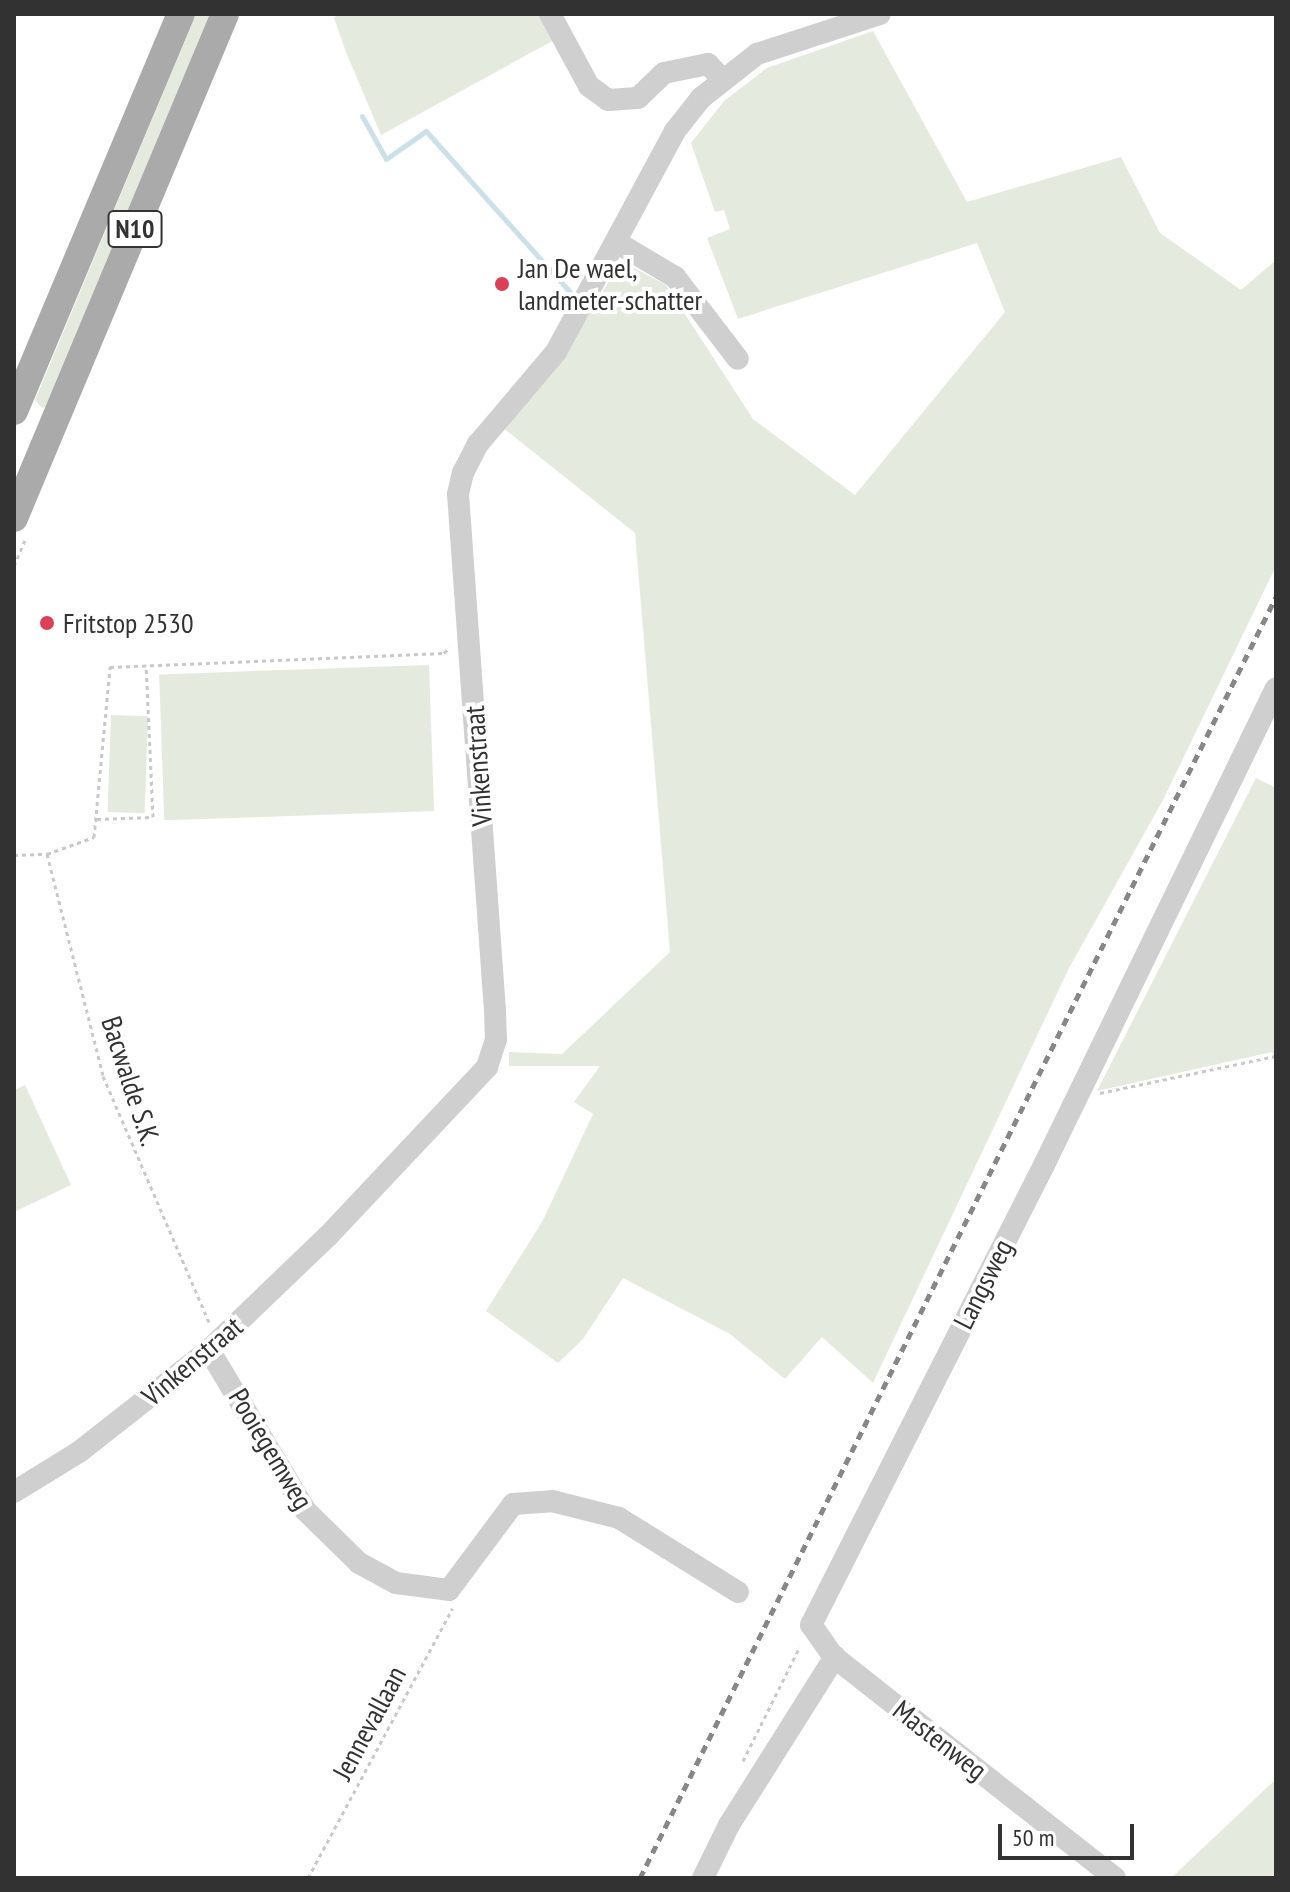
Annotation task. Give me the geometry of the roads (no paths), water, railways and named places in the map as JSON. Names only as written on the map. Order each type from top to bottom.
[{"type":"main road","name":"N10","points":[[14,411],[181,14]]},
{"type":"main road","name":"N10","points":[[14,518],[225,14]]},
{"type":"street","points":[[550,14],[589,86],[608,100],[638,98],[664,73],[708,64],[722,79]]},
{"type":"street","name":"Vinkenstraat","points":[[14,1492],[79,1452],[214,1346],[328,1236],[487,1067],[496,1040],[494,995],[458,494],[469,458],[556,352],[675,131],[722,79],[781,44],[880,14]]},
{"type":"street","points":[[616,242],[675,277],[738,359]]},
{"type":"street","name":"Langsweg","points":[[811,1625],[1077,1097],[1276,688]]},
{"type":"street","name":"Pooiegemweg","points":[[214,1346],[305,1510],[340,1547],[396,1583],[449,1590],[513,1504],[534,1500],[576,1504],[619,1518],[738,1592]]},
{"type":"street","name":"Mastenweg","points":[[811,1625],[817,1640],[835,1657],[1115,1878]]},
{"type":"street","points":[[703,1878],[729,1825],[835,1657]]},
{"type":"waterway","points":[[362,116],[386,159],[426,131],[576,299]]},
{"type":"railway","points":[[640,1878],[1276,597]]},
{"type":"place","name":"Jan De wael, landmeter-schatter","points":[[502,284]]},
{"type":"place","name":"Fritstop 2530","points":[[47,623]]}]
